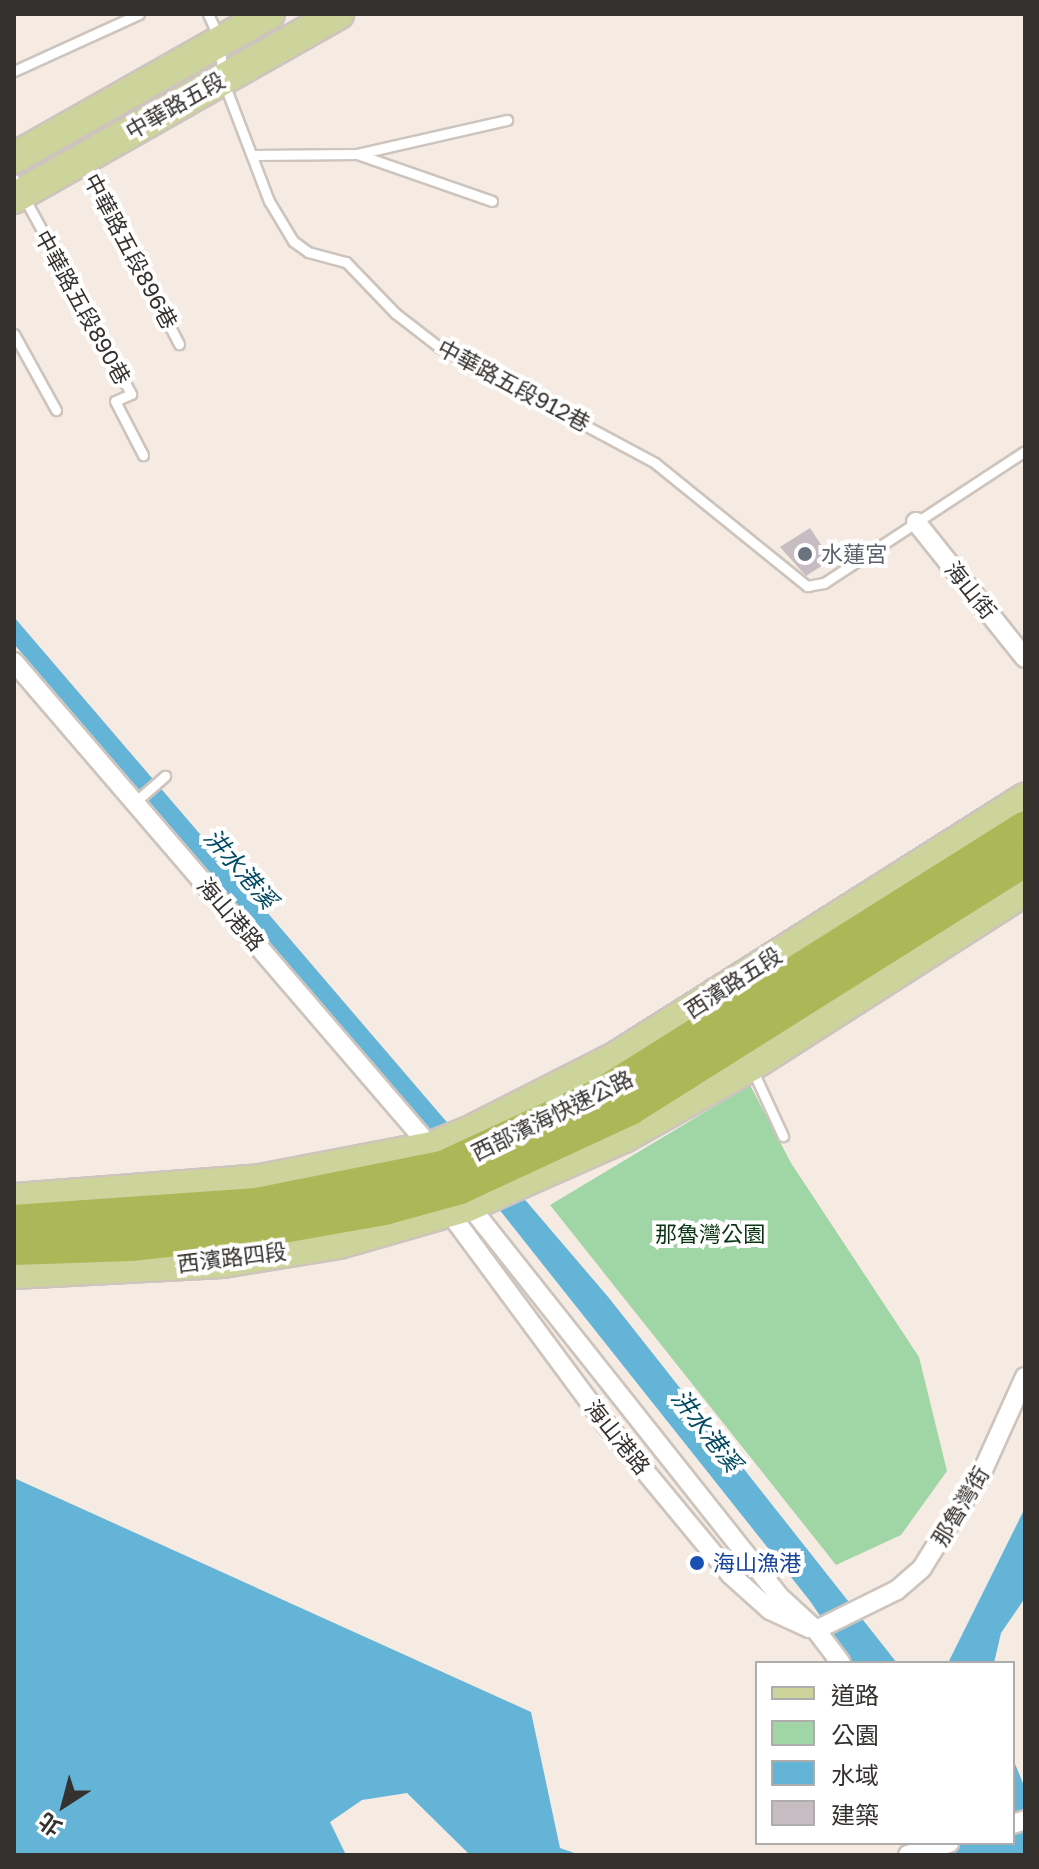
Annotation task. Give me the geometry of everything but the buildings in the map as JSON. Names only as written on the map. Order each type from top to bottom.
[{"type":"highway","name":"西部濱海快速公路","points":[[14,1222],[257,1205],[448,1185],[605,1093],[1025,828]]},
{"type":"highway","name":"西部濱海快速公路","points":[[14,1248],[131,1244],[266,1229],[448,1185],[630,1108],[1025,859]]},
{"type":"main road","name":"中華路五段","points":[[14,158],[214,27],[269,14]]},
{"type":"main road","name":"中華路五段","points":[[16,190],[83,158],[338,14]]},
{"type":"main road","name":"西濱路五段","points":[[448,1185],[615,1058],[1025,799]]},
{"type":"main road","points":[[14,1199],[260,1180],[448,1185],[624,1137],[750,1066],[1025,890]]},
{"type":"main road","name":"西濱路四段","points":[[14,1273],[223,1262],[339,1243],[448,1185]]},
{"type":"street","name":"海山街","points":[[916,522],[1025,658]]},
{"type":"street","name":"海山港路","points":[[14,662],[135,802],[779,1596],[816,1630],[839,1661]]},
{"type":"street","name":"海山港路","points":[[448,1185],[599,1414],[731,1575],[770,1610],[816,1630]]},
{"type":"street","name":"那魯灣街","points":[[816,1630],[897,1590],[922,1568],[983,1470],[1025,1377]]},
{"type":"street","points":[[599,1414],[621,1401]]},
{"type":"street","points":[[908,1855],[942,1845]]},
{"type":"lane","points":[[14,71],[139,14]]},
{"type":"lane","name":"中華路五段912巷","points":[[214,27],[222,78],[275,214],[293,241],[308,252],[346,262],[395,313],[439,347],[655,463],[801,583],[824,583],[1025,451]]},
{"type":"lane","points":[[254,155],[357,154],[507,120]]},
{"type":"lane","points":[[357,154],[492,201]]},
{"type":"lane","name":"中華路五段896巷","points":[[83,158],[179,344]]},
{"type":"lane","name":"中華路五段890巷","points":[[16,190],[131,394],[115,401],[143,455]]},
{"type":"lane","points":[[14,334],[56,410]]},
{"type":"lane","points":[[135,802],[165,776]]},
{"type":"lane","points":[[750,1066],[783,1136]]},
{"type":"green space","name":"那魯灣公園","points":[[750,1085],[791,1163],[919,1357],[947,1471],[901,1535],[836,1565],[550,1205]]},
{"type":"water","name":"汫水港溪","points":[[14,617],[445,1120],[527,1202],[609,1298],[895,1661],[851,1661],[810,1601],[498,1208],[14,644]]},
{"type":"water","points":[[14,1478],[531,1712],[560,1848],[580,1855],[470,1855],[407,1793],[362,1800],[330,1822],[346,1855],[14,1855]]},
{"type":"water","points":[[1025,1508],[1025,1598],[1001,1633],[994,1661],[949,1661]]},
{"type":"water","points":[[1015,1764],[1025,1788],[1025,1855],[910,1855],[908,1845],[1015,1845]]},
{"type":"place","name":"水蓮宮","points":[[805,554]]},
{"type":"place","name":"海山漁港","points":[[697,1563]]}]
